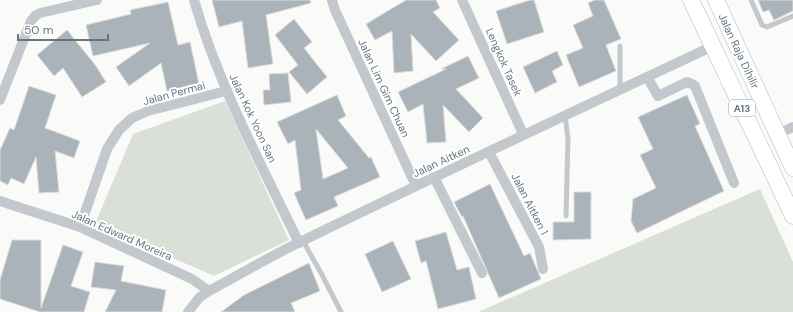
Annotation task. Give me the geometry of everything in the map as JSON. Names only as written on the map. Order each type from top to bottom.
[{"type":"main road","name":"Jalan Raja Dihilir","points":[[716,0],[793,168]]},
{"type":"main road","name":"Jalan Raja Dihilir","points":[[693,4],[793,216]]},
{"type":"street","points":[[0,100],[31,21],[35,16],[40,13],[97,0]]},
{"type":"street","name":"Jalan Kok Yoon San","points":[[194,0],[203,32],[226,91],[301,242]]},
{"type":"street","name":"Jalan Lim Gim Chuan","points":[[332,0],[335,10],[416,186]]},
{"type":"street","name":"Lengkok Tasek","points":[[462,0],[523,134]]},
{"type":"street","name":"Jalan Aitken","points":[[188,312],[199,298],[209,291],[301,242],[489,152],[523,134],[565,116],[713,46]]},
{"type":"street","points":[[647,77],[658,96],[687,82],[695,86],[734,183]]},
{"type":"street","name":"Jalan Permai","points":[[80,228],[108,149],[119,130],[132,118],[148,111],[226,91]]},
{"type":"street","points":[[777,134],[793,127]]},
{"type":"street","name":"Jalan Aitken 1","points":[[489,152],[539,247],[543,269]]},
{"type":"street","points":[[434,177],[482,273]]},
{"type":"street","name":"Jalan Edward Moreira","points":[[0,201],[80,228],[192,279],[209,291]]},
{"type":"lane","points":[[751,0],[762,25],[767,27],[793,16]]},
{"type":"lane","points":[[620,46],[620,90]]},
{"type":"lane","points":[[565,116],[568,138],[566,216]]},
{"type":"lane","points":[[301,242],[321,273],[341,312]]},
{"type":"shaded area","points":[[225,101],[289,240],[214,276],[95,224],[133,134]]},
{"type":"shaded area","points":[[760,189],[793,262],[793,312],[478,312]]},
{"type":"building","points":[[212,0],[310,0],[311,3],[266,15],[273,64],[248,68],[242,21],[219,27]]},
{"type":"building","points":[[406,0],[436,0],[440,8],[433,12],[459,40],[436,61],[411,34],[413,71],[394,73],[392,31],[375,40],[366,24]]},
{"type":"building","points":[[534,0],[544,32],[507,44],[496,11]]},
{"type":"building","points":[[595,0],[604,0],[621,39],[606,45],[616,71],[579,87],[566,55],[583,48],[573,25],[593,16],[588,3]]},
{"type":"building","points":[[758,0],[793,0],[793,11],[774,20],[769,10],[763,12]]},
{"type":"building","points":[[168,2],[178,45],[190,42],[199,84],[167,91],[161,63],[129,86],[116,67],[150,43],[93,56],[86,25],[131,14],[130,10]]},
{"type":"building","points":[[294,19],[312,42],[304,48],[327,77],[307,94],[289,72],[298,65],[275,35]]},
{"type":"building","points":[[67,30],[96,66],[106,82],[82,97],[63,68],[54,76],[37,55]]},
{"type":"building","points":[[557,51],[563,65],[552,71],[557,82],[535,93],[523,67]]},
{"type":"building","points":[[468,56],[479,78],[456,89],[483,118],[469,132],[443,105],[446,142],[427,143],[423,104],[408,112],[398,92],[446,69],[441,69]]},
{"type":"building","points":[[288,73],[291,102],[264,105],[263,90],[270,90],[269,74]]},
{"type":"building","points":[[29,86],[56,95],[45,128],[80,141],[74,158],[55,151],[59,192],[39,193],[36,157],[24,184],[11,178],[8,185],[0,181],[0,150],[10,128],[14,130]]},
{"type":"building","points":[[337,95],[346,116],[338,120],[369,158],[371,157],[380,177],[334,197],[338,206],[306,220],[294,193],[301,190],[295,140],[288,144],[277,122]],"holes":[[[316,129],[348,168],[323,179]]]},
{"type":"building","points":[[687,95],[700,124],[695,126],[724,191],[637,233],[631,221],[633,199],[656,188],[640,155],[653,149],[638,117]]},
{"type":"building","points":[[490,184],[524,256],[530,253],[541,279],[499,298],[463,216],[462,217],[454,202]]},
{"type":"building","points":[[574,192],[591,192],[591,239],[553,240],[553,222],[574,222]]},
{"type":"building","points":[[446,232],[457,270],[469,267],[476,299],[438,309],[426,261],[421,263],[415,241]]},
{"type":"building","points":[[12,240],[41,240],[41,308],[63,245],[83,252],[71,286],[90,292],[84,312],[40,312],[0,299],[0,280]]},
{"type":"building","points":[[393,241],[411,279],[382,292],[365,254]]},
{"type":"building","points":[[95,262],[124,266],[121,281],[166,290],[162,312],[105,312],[116,290],[91,287]]},
{"type":"building","points":[[309,263],[320,291],[291,303],[295,312],[221,312],[244,295]]}]
